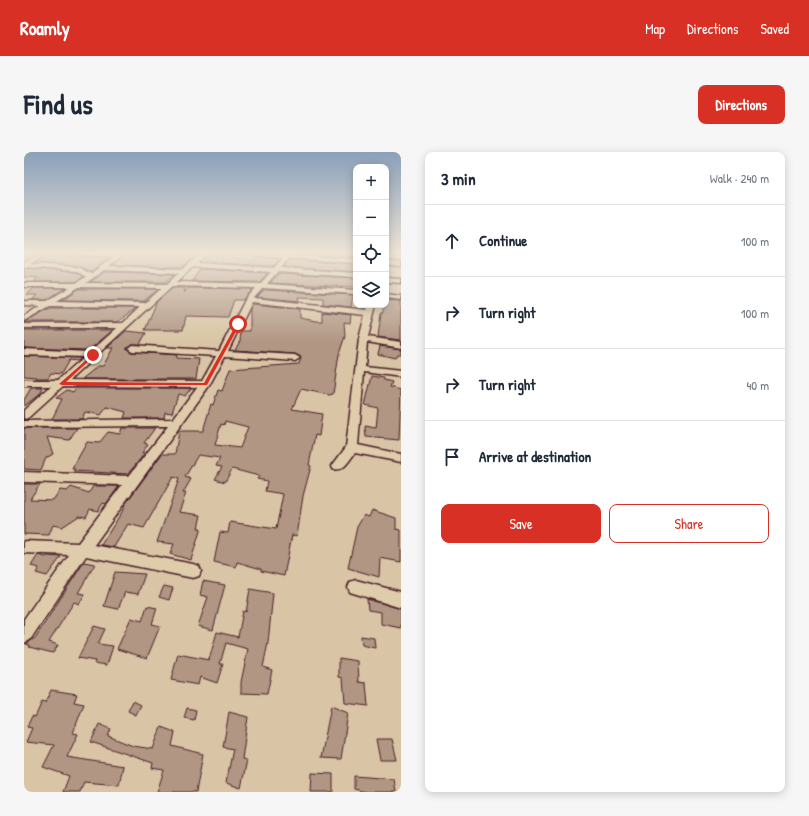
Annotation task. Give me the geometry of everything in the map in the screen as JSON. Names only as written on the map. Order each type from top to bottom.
[{"type":"street","points":[[24,416],[62,384],[172,283]]},
{"type":"street","points":[[24,634],[82,549],[205,384],[249,300],[264,283]]},
{"type":"street","points":[[24,319],[81,284]]},
{"type":"street","points":[[24,285],[81,284],[261,286],[353,292]]},
{"type":"street","points":[[389,296],[401,298]]},
{"type":"street","points":[[249,300],[372,309],[363,339],[352,448],[338,466]]},
{"type":"street","points":[[24,303],[149,305]]},
{"type":"street","points":[[24,326],[126,325]]},
{"type":"street","points":[[363,339],[401,345]]},
{"type":"street","points":[[132,348],[222,352],[295,358]]},
{"type":"street","points":[[24,352],[93,355]]},
{"type":"street","points":[[360,369],[401,374]]},
{"type":"street","points":[[24,383],[205,384]]},
{"type":"street","points":[[24,424],[176,422]]},
{"type":"street","points":[[352,448],[401,458]]},
{"type":"street","points":[[24,477],[133,481]]},
{"type":"street","points":[[24,547],[82,549],[193,571]]},
{"type":"street","points":[[356,587],[401,600]]},
{"type":"building","points":[[270,283],[353,283],[353,287]]},
{"type":"building","points":[[34,288],[65,288],[47,300],[32,300],[37,295],[26,295]]},
{"type":"building","points":[[173,288],[185,288],[184,293],[188,288],[253,289],[243,300],[234,300],[228,317],[186,316],[183,330],[145,330],[157,301]]},
{"type":"building","points":[[79,289],[158,289],[144,301],[62,300]]},
{"type":"building","points":[[264,290],[353,295],[351,307],[323,304],[323,298],[299,297],[300,301],[257,297]]},
{"type":"building","points":[[389,300],[401,301],[401,340],[378,337],[383,308],[389,308]]},
{"type":"building","points":[[253,304],[300,309],[300,318],[316,321],[322,321],[322,312],[351,315],[350,323],[344,322],[345,336],[339,354],[333,394],[329,395],[301,389],[292,409],[322,414],[319,436],[315,435],[309,465],[311,466],[303,496],[297,536],[292,535],[284,576],[261,571],[261,569],[237,562],[236,567],[214,562],[220,532],[228,533],[230,522],[276,529],[283,494],[265,491],[267,481],[257,479],[259,476],[232,469],[225,482],[215,479],[222,467],[216,466],[220,458],[198,455],[185,477],[191,479],[183,493],[186,493],[179,512],[201,515],[198,528],[201,528],[191,560],[170,554],[174,544],[157,542],[179,479],[173,477],[144,528],[128,524],[114,547],[101,545],[125,507],[123,507],[162,454],[175,454],[179,431],[203,431],[211,404],[213,405],[218,390],[222,391],[230,369],[299,364],[301,357],[295,354],[235,350],[240,341],[241,331],[250,331],[250,308]],"holes":[[[225,421],[248,427],[240,448],[215,445],[221,424],[224,425]]]},
{"type":"building","points":[[50,308],[136,308],[118,322],[24,322]]},
{"type":"building","points":[[24,330],[113,330],[89,350],[24,348]]},
{"type":"building","points":[[126,331],[146,333],[140,344],[132,344],[127,347],[127,349],[131,352],[177,355],[176,358],[199,359],[196,379],[82,379],[98,366],[103,366],[113,348],[107,348]]},
{"type":"building","points":[[380,346],[401,349],[401,354],[397,354],[395,358],[378,354]]},
{"type":"building","points":[[24,356],[80,358],[77,361],[69,360],[61,374],[51,373],[48,378],[36,378],[37,377],[24,376]]},
{"type":"building","points":[[372,376],[384,378],[384,380],[392,382],[390,387],[401,390],[399,440],[366,437],[365,426],[376,428],[378,408],[365,405]]},
{"type":"building","points":[[31,388],[43,388],[40,394],[24,406],[24,400]]},
{"type":"building","points":[[76,388],[191,388],[185,396],[178,394],[172,413],[165,412],[164,418],[124,418],[126,412],[107,407],[101,415],[85,412],[82,419],[52,419],[62,399],[56,398],[67,390],[73,392]]},
{"type":"building","points":[[24,428],[77,428],[69,440],[47,437],[53,454],[46,458],[41,470],[24,469]]},
{"type":"building","points":[[122,428],[155,428],[144,443],[148,444],[142,453],[145,453],[128,474],[74,471],[75,469],[72,469],[87,442],[99,443],[108,432],[120,434]]},
{"type":"building","points":[[24,484],[40,484],[30,499],[53,500],[60,490],[67,491],[71,487],[89,493],[93,486],[119,486],[106,504],[103,503],[98,511],[90,509],[86,517],[79,516],[62,527],[53,525],[49,535],[24,534]]},
{"type":"building","points":[[372,510],[396,518],[396,529],[401,530],[401,562],[380,558],[379,577],[348,568],[357,527],[364,515],[369,517]]},
{"type":"building","points":[[38,555],[46,557],[61,557],[47,576],[36,573],[39,568],[31,566]]},
{"type":"building","points":[[84,562],[95,564],[78,593],[85,594],[79,604],[74,602],[49,642],[58,645],[53,653],[29,647],[30,645],[26,644],[35,638]]},
{"type":"building","points":[[115,572],[145,574],[138,594],[125,592],[118,609],[104,606]]},
{"type":"building","points":[[203,581],[225,585],[213,630],[198,626],[208,597],[200,595]]},
{"type":"building","points":[[164,586],[173,588],[169,600],[159,597]]},
{"type":"building","points":[[250,589],[273,593],[268,643],[263,667],[272,670],[267,694],[241,693],[241,682],[248,649],[226,643],[220,664],[223,664],[217,683],[200,677],[198,685],[171,680],[178,654],[209,660],[217,632],[238,637],[243,611],[246,612]]},
{"type":"building","points":[[367,599],[401,609],[401,628],[381,624],[381,612],[368,610]]},
{"type":"building","points":[[147,606],[157,608],[152,624],[160,626],[147,658],[117,649],[131,618],[142,621]]},
{"type":"building","points":[[94,626],[105,629],[98,644],[113,646],[107,665],[78,658]]},
{"type":"building","points":[[361,636],[374,638],[375,648],[362,645]]},
{"type":"building","points":[[339,658],[358,661],[359,682],[366,683],[368,706],[345,703],[343,678],[339,677]]},
{"type":"building","points":[[51,690],[77,694],[74,702],[84,704],[73,733],[78,734],[67,757],[123,766],[119,785],[84,782],[80,792],[63,792],[69,776],[43,767],[54,745],[26,742],[32,728],[27,727],[32,716],[35,717],[42,702],[45,703]]},
{"type":"building","points":[[133,701],[141,705],[136,715],[128,711]]},
{"type":"building","points":[[331,706],[348,713],[341,759],[321,758]]},
{"type":"building","points":[[187,708],[196,710],[194,720],[184,718]]},
{"type":"building","points":[[229,712],[248,717],[242,759],[247,760],[241,788],[226,783],[233,749],[223,747]]},
{"type":"building","points":[[99,724],[111,729],[108,736],[133,746],[153,749],[161,727],[175,732],[172,746],[203,754],[196,792],[157,792],[164,770],[152,768],[153,763],[91,742]]},
{"type":"building","points":[[376,739],[392,739],[397,760],[380,760]]},
{"type":"building","points":[[312,773],[333,774],[333,792],[311,792]]},
{"type":"building","points":[[354,776],[394,779],[396,792],[366,792],[354,789]]},
{"type":"route","points":[[93,355],[62,384],[205,384],[238,324]]}]
